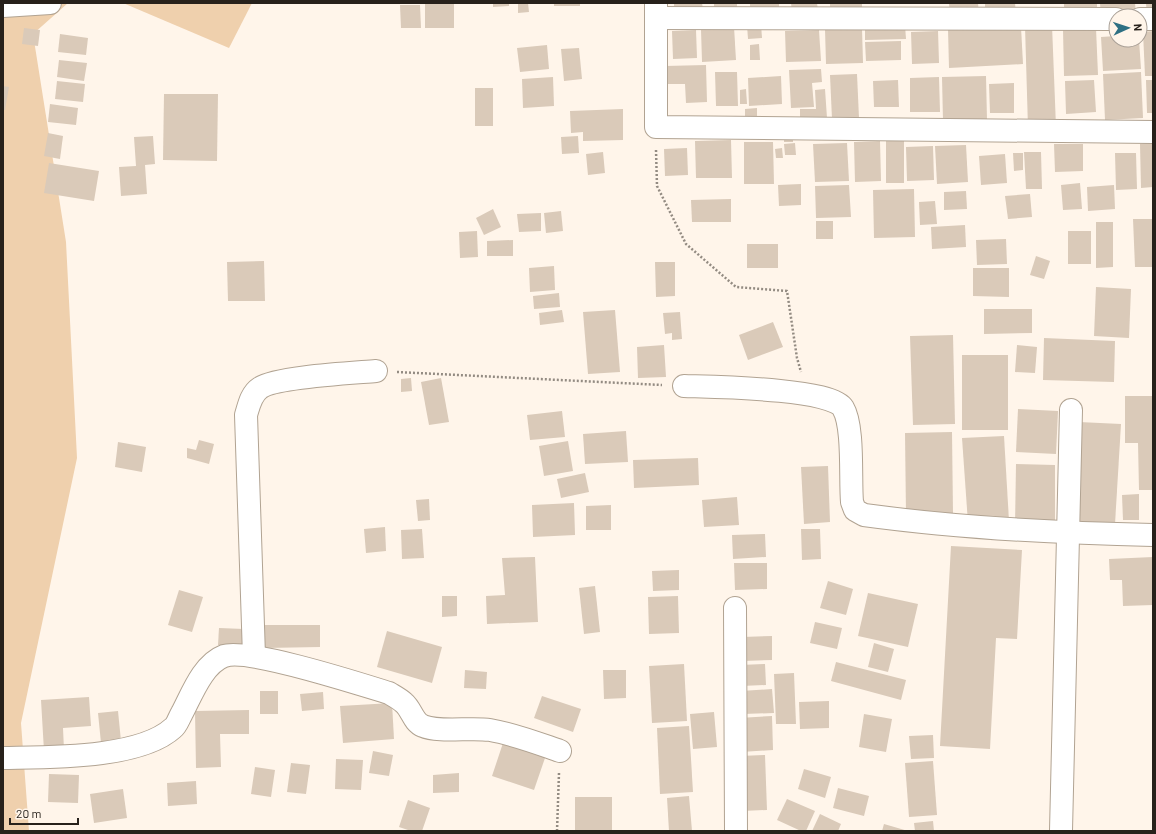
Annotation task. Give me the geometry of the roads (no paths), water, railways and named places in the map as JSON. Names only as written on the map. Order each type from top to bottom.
[{"type":"street","points":[[3,6],[50,3]]},
{"type":"street","points":[[1108,19],[656,10],[656,127],[1153,132]]},
{"type":"street","points":[[254,656],[246,415],[252,396],[260,387],[276,381],[376,371]]},
{"type":"street","points":[[684,386],[808,394],[831,399],[842,407],[848,421],[852,502],[855,510],[864,516],[938,524],[1068,533],[1153,535]]},
{"type":"street","points":[[1061,831],[1071,410]]},
{"type":"street","points":[[735,608],[736,831]]},
{"type":"street","points":[[3,758],[77,755],[124,750],[154,741],[174,728],[203,674],[215,660],[226,655],[254,656],[389,693],[404,703],[416,721],[423,726],[435,729],[471,728],[491,730],[514,735],[560,751]]}]
